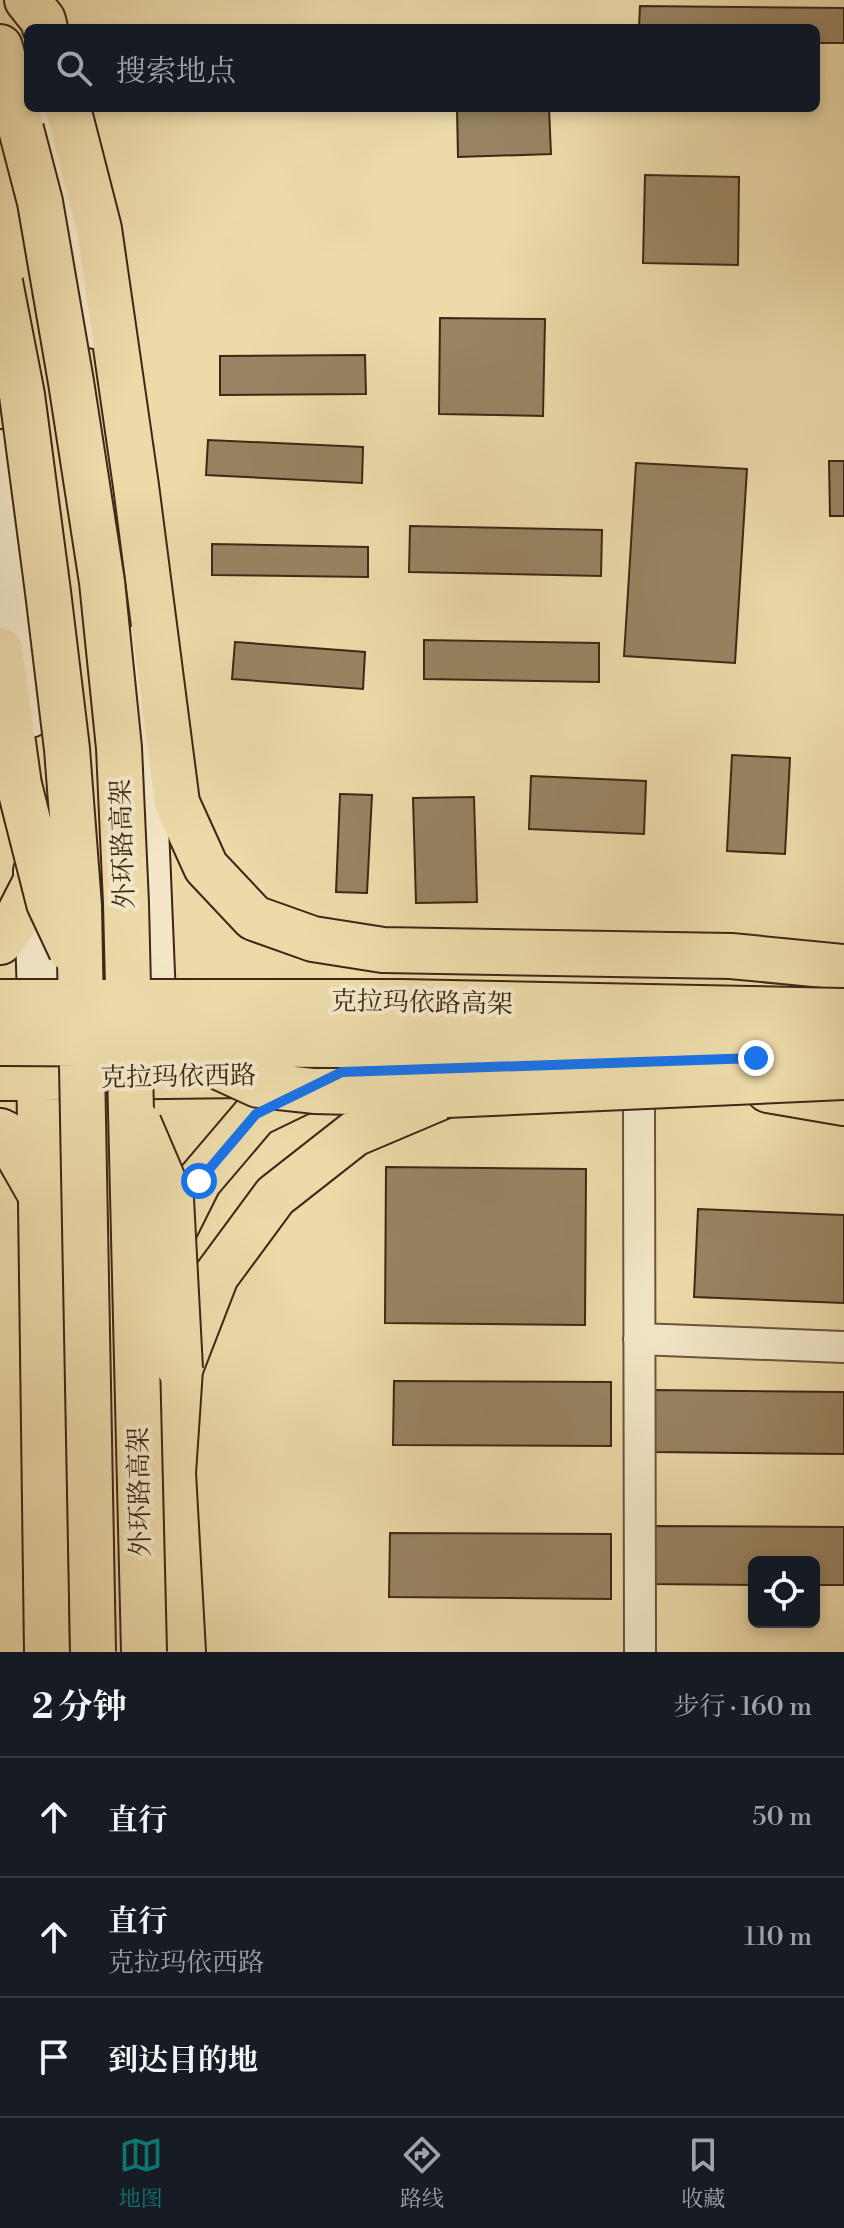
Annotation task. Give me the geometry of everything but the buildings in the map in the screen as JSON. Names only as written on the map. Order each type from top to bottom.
[{"type":"main road","points":[[17,0],[24,28]]},
{"type":"main road","points":[[27,0],[44,24]]},
{"type":"main road","name":"外环路高架","points":[[0,47],[43,217],[102,582],[119,748],[126,903],[144,1652]]},
{"type":"main road","points":[[44,112],[94,318],[141,682],[157,1078],[173,1652]]},
{"type":"main road","points":[[69,112],[99,229],[177,803],[206,867],[254,918],[327,942],[383,950],[731,956],[844,967]]},
{"type":"main road","name":"外环路高架","points":[[0,282],[22,395],[46,576],[67,749],[79,906],[93,1652]]},
{"type":"main road","points":[[0,451],[32,732],[35,883],[10,997],[20,1078],[41,1195],[47,1652]]},
{"type":"main road","points":[[0,650],[19,785],[49,903],[70,949],[102,990],[199,1058],[258,1085],[314,1091],[446,1095],[844,1077]]},
{"type":"main road","points":[[0,942],[16,920],[35,883]]},
{"type":"main road","points":[[10,997],[154,997],[844,1018]]},
{"type":"main road","points":[[10,997],[44,1008],[107,1066],[146,1138],[171,1199],[180,1369],[173,1473],[183,1652]]},
{"type":"main road","name":"克拉玛依路高架","points":[[10,997],[844,1011]]},
{"type":"main road","name":"克拉玛依路高架","points":[[0,1043],[844,1048]]},
{"type":"main road","name":"克拉玛依西路","points":[[20,1078],[157,1078],[756,1058],[844,1059]]},
{"type":"main road","points":[[608,1063],[844,1103]]},
{"type":"main road","points":[[162,1257],[199,1181],[256,1114],[342,1072]]},
{"type":"main road","points":[[180,1369],[216,1276],[275,1196],[354,1134],[446,1095]]},
{"type":"main road","points":[[0,1131],[6,1134],[41,1195]]},
{"type":"street","points":[[639,1111],[640,1652]]},
{"type":"street","points":[[639,1339],[844,1347]]},
{"type":"route","points":[[199,1181],[256,1114],[342,1072],[756,1058]]}]
